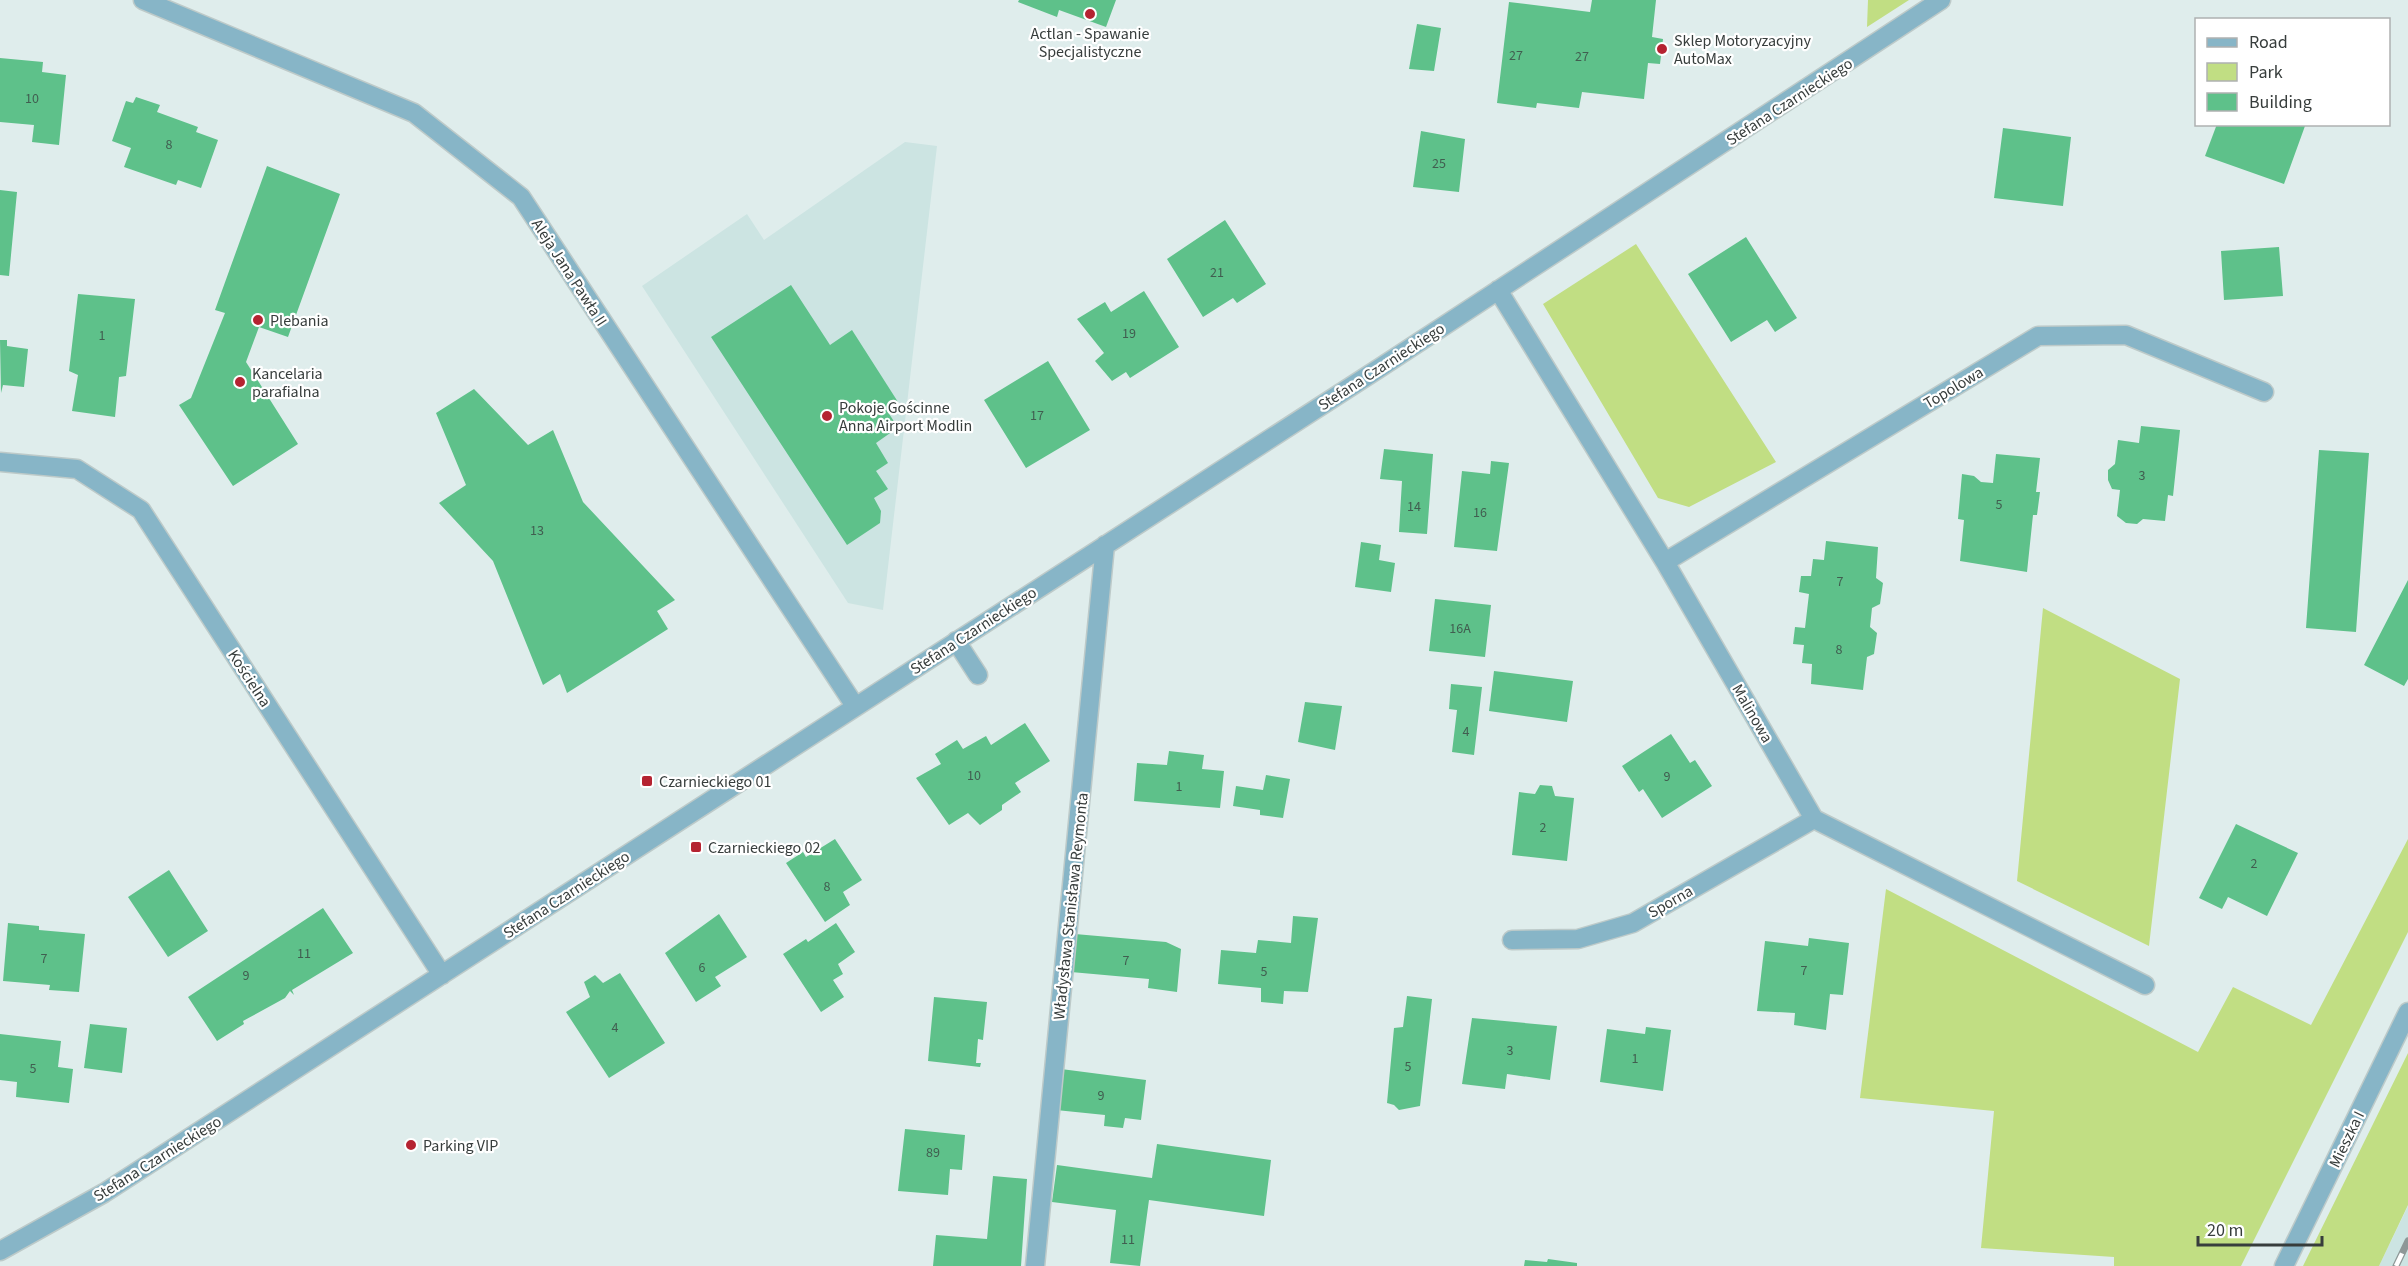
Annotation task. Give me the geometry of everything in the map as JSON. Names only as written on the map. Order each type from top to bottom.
[{"type":"street","name":"Aleja Jana Pawła II","points":[[143,0],[414,113],[521,197],[855,706]]},
{"type":"street","name":"Stefana Czarnieckiego","points":[[0,1251],[104,1193],[1498,290],[1941,0]]},
{"type":"street","name":"Malinowa","points":[[1498,290],[1665,562],[1814,819]]},
{"type":"street","name":"Topolowa","points":[[1665,562],[2038,336],[2126,335],[2264,392]]},
{"type":"street","name":"Kościelna","points":[[0,462],[77,470],[141,510],[442,975]]},
{"type":"street","name":"Władysława Stanisława Reymonta","points":[[1035,1266],[1105,545]]},
{"type":"street","points":[[956,641],[978,675]]},
{"type":"street","points":[[1814,819],[2145,985]]},
{"type":"street","name":"Sporna","points":[[1512,940],[1578,939],[1633,923],[1814,819]]},
{"type":"street","name":"Mieszka I","points":[[2284,1266],[2408,1012]]},
{"type":"shaded area","points":[[905,142],[937,146],[883,610],[848,603],[642,286],[747,214],[764,240]]},
{"type":"shaded area","points":[[2408,1206],[2408,1266],[2379,1266]]},
{"type":"green space","points":[[1868,0],[1909,0],[1867,27]]},
{"type":"green space","points":[[1636,244],[1776,462],[1689,507],[1658,498],[1543,304]]},
{"type":"green space","points":[[2043,608],[2180,679],[2149,946],[2017,881]]},
{"type":"green space","points":[[2408,839],[2408,932],[2241,1266],[2114,1266],[2114,1257],[1981,1248],[1994,1111],[1860,1098],[1886,889],[2198,1052],[2233,987],[2311,1025]]},
{"type":"green space","points":[[2408,1053],[2408,1205],[2379,1266],[2303,1266]]},
{"type":"building","name":"Actlan - Spawanie Specjalistyczne","points":[[1019,0],[1116,0],[1106,27],[1059,10],[1057,17],[1018,2]]},
{"type":"building","points":[[1592,0],[1656,0],[1652,37],[1663,39],[1660,64],[1648,63],[1644,99],[1582,92],[1579,108],[1537,103],[1536,108],[1497,103],[1509,2],[1590,12]]},
{"type":"building","points":[[1417,24],[1441,28],[1434,71],[1409,69]]},
{"type":"building","points":[[0,58],[43,62],[42,72],[66,75],[59,145],[32,142],[34,125],[0,122]]},
{"type":"building","points":[[136,97],[160,105],[157,112],[198,127],[196,132],[218,140],[201,188],[178,180],[176,185],[124,167],[131,148],[112,141],[126,101],[133,103]]},
{"type":"building","points":[[2216,126],[2305,126],[2284,184],[2205,156]]},
{"type":"building","points":[[2003,128],[2071,137],[2063,206],[1994,198]]},
{"type":"building","points":[[1421,131],[1465,139],[1459,192],[1413,187]]},
{"type":"building","name":"Plebania","points":[[267,166],[340,194],[288,337],[259,327],[246,362],[298,444],[233,486],[179,405],[191,398],[225,313],[215,310]]},
{"type":"building","points":[[0,190],[17,192],[9,276],[0,275]]},
{"type":"building","points":[[1225,220],[1266,284],[1237,303],[1233,298],[1203,317],[1167,259]]},
{"type":"building","points":[[1746,237],[1797,318],[1775,332],[1767,320],[1731,342],[1688,274]]},
{"type":"building","points":[[2279,247],[2283,296],[2224,300],[2221,251]]},
{"type":"building","name":"Pokoje Gościnne Anna Airport Modlin","points":[[791,285],[830,345],[852,330],[898,402],[886,409],[895,423],[893,431],[876,443],[888,463],[876,471],[888,489],[874,498],[881,511],[880,523],[847,545],[711,337]]},
{"type":"building","points":[[1144,291],[1179,347],[1130,378],[1126,372],[1112,381],[1095,361],[1104,353],[1077,319],[1105,302],[1111,312]]},
{"type":"building","points":[[78,294],[135,299],[126,376],[119,377],[115,417],[72,411],[78,375],[69,371]]},
{"type":"building","points":[[0,340],[7,340],[7,346],[28,349],[24,387],[3,385],[1,393]]},
{"type":"building","points":[[1048,361],[1090,430],[1026,468],[984,400]]},
{"type":"building","points":[[474,389],[528,445],[553,430],[583,502],[675,600],[657,611],[668,629],[567,693],[560,674],[543,685],[493,561],[439,503],[466,485],[436,413]]},
{"type":"building","points":[[2141,426],[2180,430],[2173,496],[2168,495],[2165,521],[2143,519],[2137,524],[2126,523],[2117,516],[2120,490],[2112,489],[2108,480],[2108,470],[2115,464],[2118,440],[2139,443]]},
{"type":"building","points":[[1384,449],[1433,454],[1427,534],[1399,532],[1402,481],[1380,479]]},
{"type":"building","points":[[2319,450],[2369,453],[2356,632],[2306,628]]},
{"type":"building","points":[[1996,454],[2040,458],[2036,492],[2040,492],[2037,515],[2033,515],[2027,572],[1960,561],[1964,520],[1958,519],[1962,474],[1974,476],[1981,482],[1993,483]]},
{"type":"building","points":[[1491,461],[1509,463],[1497,551],[1454,547],[1462,471],[1490,474]]},
{"type":"building","points":[[1826,541],[1878,547],[1876,578],[1883,583],[1880,604],[1872,608],[1870,627],[1877,633],[1874,654],[1867,657],[1863,690],[1811,684],[1812,664],[1802,663],[1804,645],[1793,644],[1795,627],[1805,628],[1809,594],[1799,592],[1801,576],[1811,576],[1813,559],[1824,560]]},
{"type":"building","points":[[1361,542],[1381,545],[1379,560],[1395,563],[1391,592],[1355,587]]},
{"type":"building","points":[[2408,580],[2408,679],[2404,686],[2364,665]]},
{"type":"building","points":[[1435,599],[1491,605],[1485,657],[1429,651]]},
{"type":"building","points":[[1494,671],[1573,681],[1567,722],[1489,711]]},
{"type":"building","points":[[1451,684],[1482,687],[1474,755],[1452,752],[1457,710],[1449,709]]},
{"type":"building","points":[[1305,702],[1342,706],[1335,750],[1298,742]]},
{"type":"building","points":[[1025,723],[1050,761],[1015,783],[1021,792],[1002,805],[1002,810],[980,825],[968,813],[949,825],[916,778],[941,764],[935,754],[957,740],[963,749],[986,736],[991,745]]},
{"type":"building","points":[[1671,734],[1690,763],[1695,760],[1712,786],[1662,818],[1643,789],[1639,792],[1622,766]]},
{"type":"building","points":[[1169,751],[1204,755],[1202,769],[1224,771],[1220,808],[1134,801],[1137,763],[1167,765]]},
{"type":"building","points":[[1266,775],[1290,779],[1283,818],[1260,815],[1260,810],[1233,806],[1236,786],[1263,790]]},
{"type":"building","points":[[1540,785],[1552,786],[1555,796],[1574,798],[1567,861],[1512,855],[1519,792],[1535,794]]},
{"type":"building","points":[[2236,824],[2298,853],[2267,916],[2228,897],[2222,909],[2199,898]]},
{"type":"building","points":[[835,839],[862,880],[843,892],[850,905],[825,922],[786,863],[803,852],[806,857]]},
{"type":"building","points":[[169,870],[208,931],[168,957],[128,897]]},
{"type":"building","points":[[323,908],[353,953],[292,990],[294,995],[290,991],[285,998],[243,1021],[244,1024],[217,1041],[188,997]]},
{"type":"building","points":[[719,914],[747,957],[715,977],[721,986],[696,1002],[665,953]]},
{"type":"building","points":[[1293,916],[1318,918],[1308,992],[1284,991],[1283,1004],[1261,1002],[1261,988],[1218,984],[1221,950],[1256,953],[1258,940],[1291,943]]},
{"type":"building","points":[[8,923],[39,926],[39,930],[85,934],[79,992],[49,990],[50,985],[3,981]]},
{"type":"building","points":[[836,923],[855,952],[838,964],[843,974],[833,980],[844,997],[821,1012],[783,954],[806,939],[808,942]]},
{"type":"building","points":[[1075,934],[1166,942],[1181,949],[1177,992],[1148,988],[1149,979],[1071,972]]},
{"type":"building","points":[[1809,938],[1849,943],[1843,995],[1830,994],[1826,1030],[1794,1025],[1795,1013],[1757,1011],[1765,941],[1808,946]]},
{"type":"building","points":[[620,973],[665,1043],[609,1078],[566,1012],[590,997],[584,982],[595,975],[603,983]]},
{"type":"building","points":[[1407,996],[1432,999],[1420,1106],[1399,1110],[1387,1103],[1394,1028],[1403,1027]]},
{"type":"building","points":[[934,997],[987,1002],[983,1040],[978,1039],[976,1063],[981,1063],[980,1067],[928,1061]]},
{"type":"building","points":[[1472,1018],[1557,1026],[1550,1080],[1507,1074],[1505,1089],[1462,1084]]},
{"type":"building","points":[[90,1024],[127,1028],[122,1073],[84,1068]]},
{"type":"building","points":[[1646,1027],[1671,1030],[1663,1091],[1600,1082],[1607,1029],[1645,1034]]},
{"type":"building","points":[[0,1034],[61,1041],[58,1067],[73,1069],[69,1103],[16,1097],[17,1082],[0,1080]]},
{"type":"building","points":[[1061,1069],[1146,1080],[1141,1120],[1125,1118],[1123,1128],[1104,1126],[1105,1115],[1056,1110]]},
{"type":"building","points":[[905,1129],[965,1135],[962,1170],[950,1169],[948,1195],[898,1191]]},
{"type":"building","points":[[1157,1144],[1271,1160],[1264,1216],[1149,1200],[1140,1266],[1110,1263],[1116,1210],[1052,1202],[1057,1165],[1152,1178]]},
{"type":"building","points":[[993,1176],[1027,1179],[1021,1266],[933,1266],[936,1235],[987,1239]]},
{"type":"building","points":[[1548,1259],[1577,1263],[1577,1266],[1524,1266],[1525,1260],[1547,1262]]},
{"type":"railway","points":[[2396,1266],[2408,1241]]},
{"type":"place","name":"Actlan - Spawanie Specjalistyczne","points":[[1090,14]]},
{"type":"place","name":"Sklep Motoryzacyjny AutoMax","points":[[1662,49]]},
{"type":"place","name":"Plebania","points":[[258,320]]},
{"type":"place","name":"Kancelaria parafialna","points":[[240,382]]},
{"type":"place","name":"Pokoje Gościnne Anna Airport Modlin","points":[[827,416]]},
{"type":"place","name":"Czarnieckiego 01","points":[[647,781]]},
{"type":"place","name":"Czarnieckiego 02","points":[[696,847]]},
{"type":"place","name":"Parking VIP","points":[[411,1145]]}]
